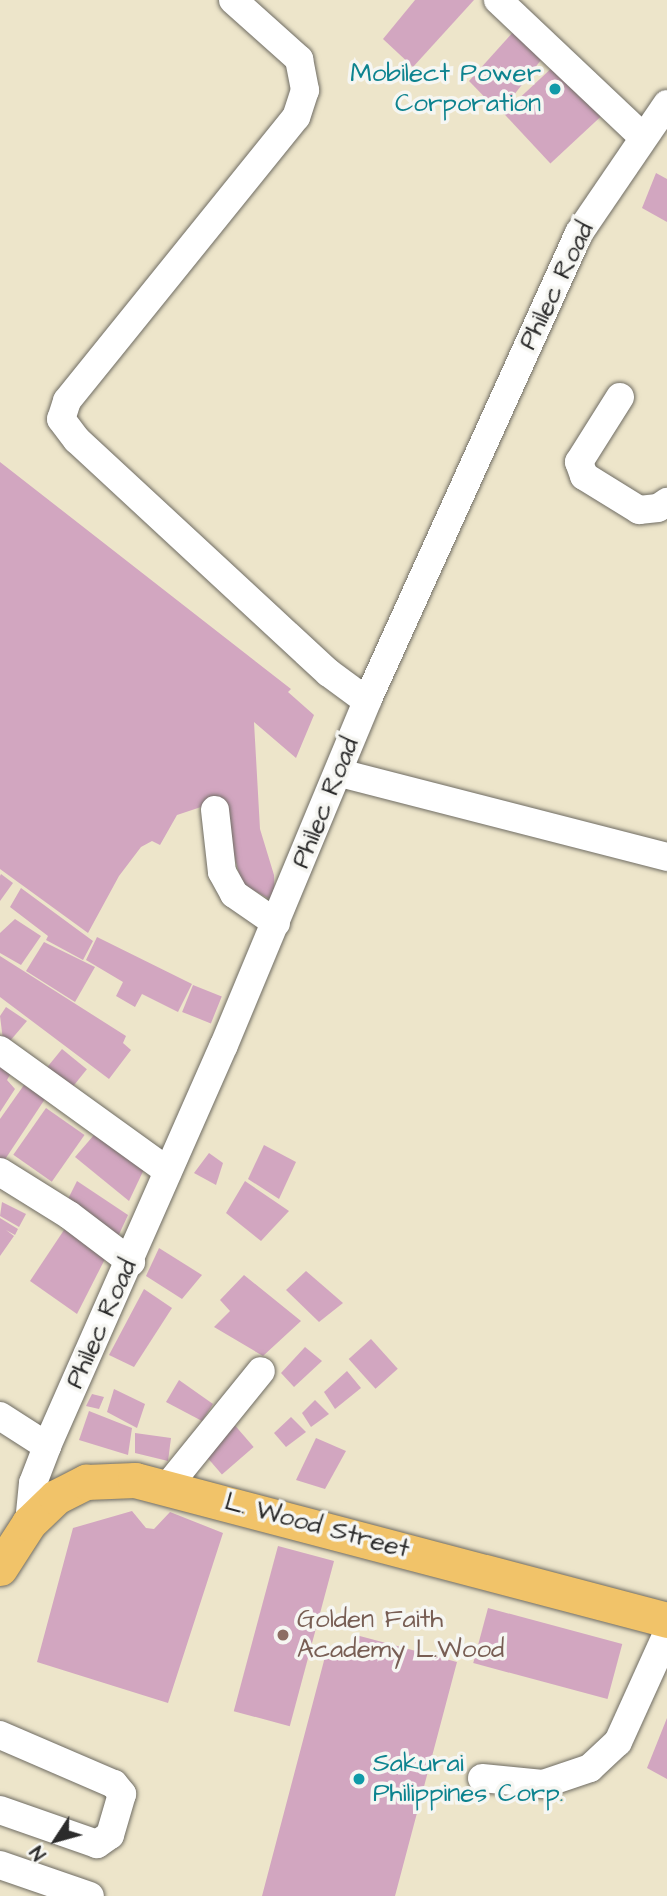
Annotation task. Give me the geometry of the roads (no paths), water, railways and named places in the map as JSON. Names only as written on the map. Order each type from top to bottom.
[{"type":"main road","name":"L. Wood Street","points":[[0,1568],[29,1523],[56,1497],[86,1482],[135,1480],[667,1620]]},
{"type":"street","points":[[233,0],[299,60],[305,90],[296,117],[67,401],[61,419],[77,440],[318,664],[367,701]]},
{"type":"street","points":[[498,0],[641,135]]},
{"type":"street","name":"Philec Road","points":[[29,1523],[33,1483],[47,1446],[131,1262],[340,773],[367,701],[579,233],[641,135],[667,104]]},
{"type":"street","points":[[620,397],[579,462],[584,476],[639,510],[658,508],[667,502]]},
{"type":"street","points":[[340,773],[667,857]]},
{"type":"street","points":[[215,810],[222,872],[234,894],[276,923]]},
{"type":"street","points":[[0,1050],[168,1171]]},
{"type":"street","points":[[0,1172],[69,1215],[131,1262]]},
{"type":"street","points":[[167,1487],[261,1371]]},
{"type":"street","points":[[0,1416],[47,1446]]},
{"type":"street","points":[[482,1778],[543,1784],[590,1768],[618,1742],[667,1634]]},
{"type":"street","points":[[0,1735],[114,1784],[122,1794],[110,1835],[97,1844],[0,1810]]},
{"type":"street","points":[[0,1865],[90,1896]]},
{"type":"place","name":"Mobilect Power Corporation","points":[[555,89]]},
{"type":"place","name":"Golden Faith Academy L.Wood","points":[[283,1635]]},
{"type":"place","name":"Sakurai Philippines Corp.","points":[[359,1779]]}]
